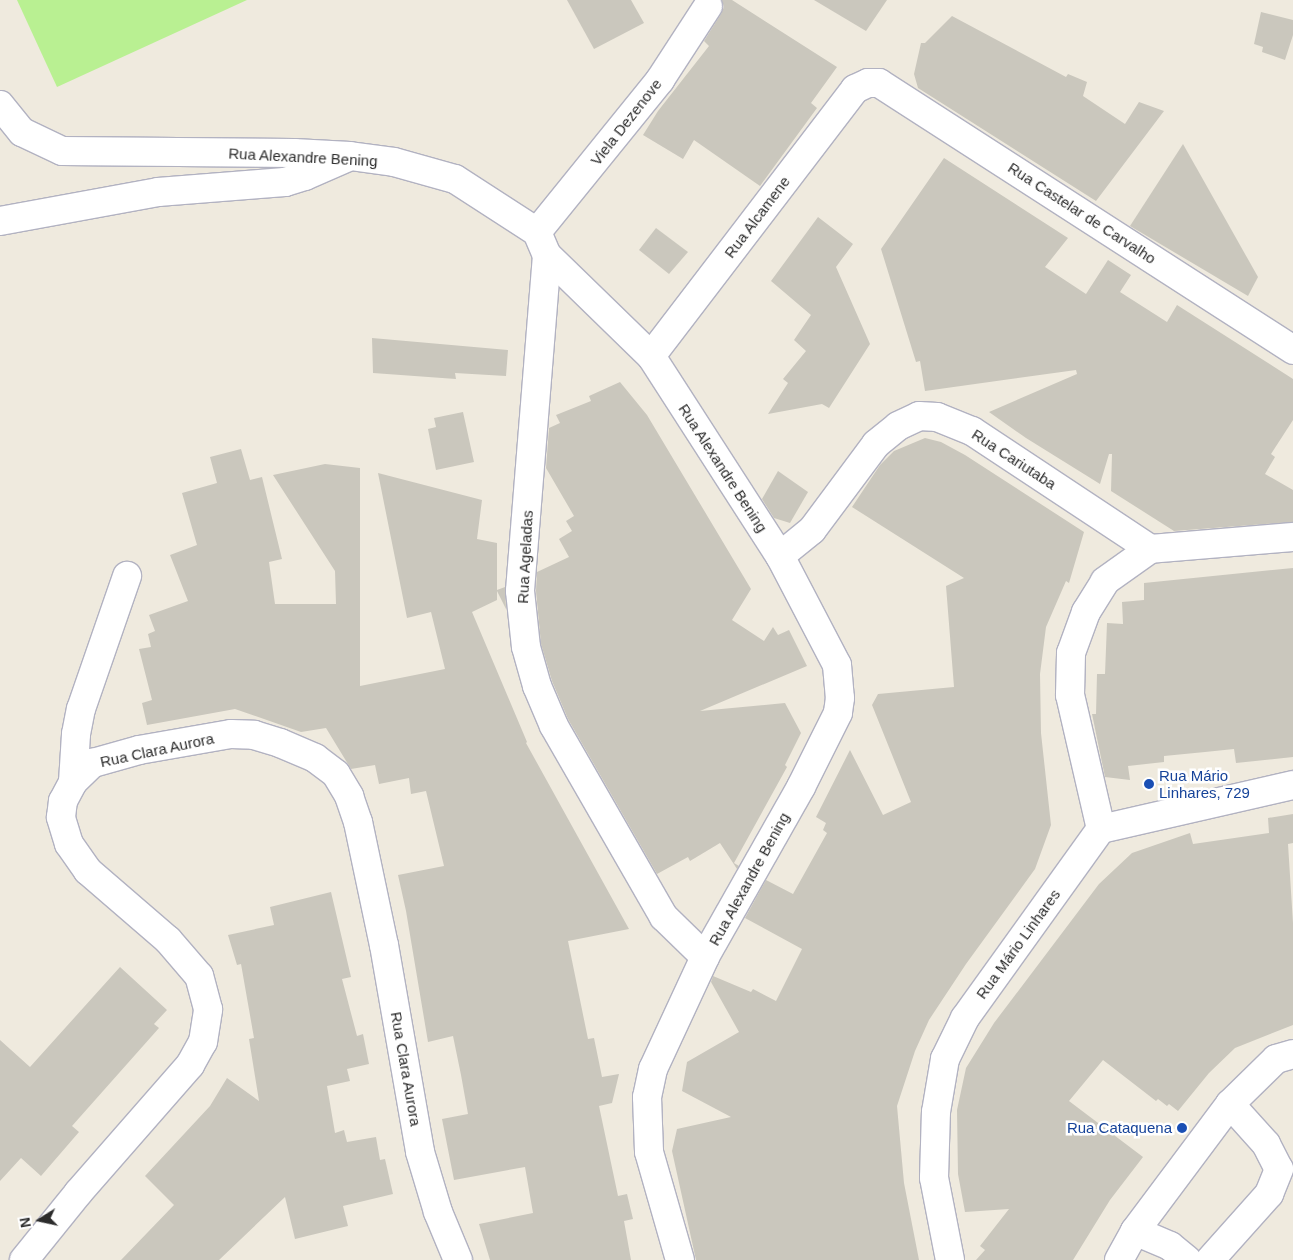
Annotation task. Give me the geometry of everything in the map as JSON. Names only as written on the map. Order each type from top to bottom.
[{"type":"street","name":"Viela Dezenove","points":[[542,244],[660,80],[708,6]]},
{"type":"street","name":"Rua Castelar de Carvalho","points":[[868,83],[879,83],[887,87],[1293,350]]},
{"type":"street","name":"Rua Alcamene","points":[[651,356],[855,89],[868,83]]},
{"type":"street","name":"Rua Alexandre Bening","points":[[0,105],[22,132],[62,151],[294,153],[350,156],[394,162],[455,179],[542,244],[651,356],[780,556],[837,665],[840,698],[838,713],[801,787],[705,957],[653,1069],[647,1097],[649,1152],[680,1260]]},
{"type":"street","points":[[0,221],[158,192],[286,182],[305,176],[350,156]]},
{"type":"street","name":"Rua Ageladas","points":[[542,244],[520,591],[526,646],[537,686],[554,726],[664,917],[705,957]]},
{"type":"street","name":"Rua Cariutaba","points":[[780,556],[812,530],[876,444],[898,426],[919,416],[937,417],[972,431],[1150,549]]},
{"type":"street","points":[[1293,537],[1150,549],[1106,581],[1086,612],[1071,654],[1070,695],[1101,829],[1293,785]]},
{"type":"street","points":[[73,782],[76,734],[81,709],[127,576]]},
{"type":"street","name":"Rua Clara Aurora","points":[[24,1260],[78,1193],[190,1066],[203,1042],[208,1010],[199,976],[168,940],[88,871],[69,844],[61,817],[63,801],[73,782],[92,763],[139,750],[231,734],[254,735],[280,743],[315,758],[336,774],[349,796],[365,851],[384,945],[420,1152],[438,1212],[458,1260]]},
{"type":"street","name":"Rua Mário Linhares","points":[[950,1260],[934,1178],[936,1112],[945,1059],[965,1018],[1101,829]]},
{"type":"street","points":[[1120,1260],[1135,1231],[1230,1104],[1276,1059],[1293,1054]]},
{"type":"street","points":[[1210,1260],[1269,1194],[1286,1171],[1266,1144],[1230,1104]]},
{"type":"street","points":[[1135,1231],[1170,1246],[1187,1260]]},
{"type":"green space","points":[[17,0],[247,0],[57,87]]},
{"type":"building","points":[[567,0],[631,0],[644,23],[594,49]]},
{"type":"building","points":[[722,0],[732,0],[837,67],[811,103],[817,108],[760,186],[694,140],[683,159],[643,135],[658,111],[709,46],[704,41],[721,14],[724,7]]},
{"type":"building","points":[[814,0],[887,0],[866,31]]},
{"type":"building","points":[[1261,12],[1293,20],[1293,35],[1285,60],[1262,52],[1263,47],[1254,44]]},
{"type":"building","points":[[952,16],[1066,77],[1068,74],[1087,82],[1083,96],[1125,124],[1139,102],[1164,111],[1096,201],[918,88],[914,74],[921,43],[925,43]]},
{"type":"building","points":[[1183,144],[1258,277],[1248,296],[1130,226]]},
{"type":"building","points":[[944,158],[1068,238],[1045,267],[1086,294],[1108,260],[1131,275],[1120,292],[1167,322],[1177,305],[1293,379],[1293,420],[1271,454],[1275,457],[1265,474],[1293,490],[1293,522],[1174,531],[1111,491],[1112,454],[1109,454],[1100,484],[1026,438],[989,412],[1077,374],[1076,370],[925,391],[920,361],[916,362],[881,249]]},
{"type":"building","points":[[818,217],[853,244],[836,267],[870,344],[829,408],[822,404],[768,414],[788,383],[783,379],[806,351],[794,340],[811,315],[771,281]]},
{"type":"building","points":[[656,228],[688,252],[669,274],[639,250]]},
{"type":"building","points":[[372,338],[508,350],[506,376],[455,373],[456,379],[373,373]]},
{"type":"building","points":[[620,382],[647,415],[751,589],[732,620],[764,641],[773,627],[778,635],[789,630],[807,666],[700,711],[785,703],[801,733],[785,765],[787,767],[734,863],[739,866],[737,869],[720,843],[690,861],[688,857],[657,874],[568,719],[552,681],[541,644],[536,591],[537,572],[569,557],[559,539],[572,531],[566,521],[574,516],[546,468],[549,428],[560,423],[556,415],[591,401],[589,396]]},
{"type":"building","points":[[463,412],[474,462],[436,470],[428,429],[436,427],[434,418]]},
{"type":"building","points":[[925,438],[941,442],[965,455],[1084,532],[1069,583],[1066,581],[1046,627],[1040,674],[1041,733],[1051,825],[1035,869],[966,964],[929,1020],[915,1051],[897,1106],[904,1183],[919,1260],[696,1260],[672,1151],[677,1129],[731,1117],[682,1091],[687,1062],[739,1032],[711,982],[713,976],[751,992],[753,989],[776,1001],[802,949],[745,918],[766,880],[793,894],[827,833],[823,830],[826,823],[816,817],[850,750],[883,815],[911,802],[872,705],[878,694],[954,687],[946,586],[964,578],[852,507],[880,465],[894,451]]},
{"type":"building","points":[[241,449],[250,480],[262,477],[282,559],[269,562],[275,604],[336,604],[335,571],[273,475],[325,464],[360,468],[360,686],[445,669],[431,612],[407,618],[378,473],[482,500],[477,539],[497,543],[497,590],[505,587],[506,609],[497,591],[497,600],[472,612],[526,743],[629,929],[568,941],[588,1039],[594,1038],[602,1077],[619,1074],[612,1103],[599,1106],[618,1196],[627,1194],[633,1219],[624,1221],[631,1260],[490,1260],[479,1224],[533,1213],[525,1167],[454,1180],[442,1119],[468,1114],[461,1075],[453,1036],[428,1042],[406,911],[398,875],[444,866],[426,791],[411,794],[409,778],[379,784],[375,765],[351,769],[326,728],[301,732],[235,709],[147,725],[142,703],[152,700],[139,649],[151,647],[148,634],[155,631],[149,615],[188,601],[170,555],[197,545],[182,493],[217,483],[210,457]]},
{"type":"building","points":[[778,471],[808,492],[790,523],[774,518],[762,499]]},
{"type":"building","points":[[1293,568],[1293,757],[1236,763],[1234,749],[1164,756],[1164,762],[1128,766],[1130,780],[1105,777],[1092,714],[1096,714],[1097,674],[1105,674],[1107,623],[1123,624],[1122,602],[1144,600],[1144,583]]},
{"type":"building","points":[[1293,814],[1293,843],[1288,844],[1293,923],[1293,1025],[1235,1048],[1209,1073],[1178,1111],[1158,1099],[1156,1101],[1103,1060],[1069,1101],[1143,1157],[1110,1200],[1073,1260],[976,1260],[985,1250],[980,1246],[1009,1209],[965,1212],[958,1174],[957,1110],[966,1068],[994,1023],[1099,884],[1132,853],[1190,833],[1193,844],[1269,833],[1268,818]]},
{"type":"building","points":[[331,892],[351,977],[342,979],[357,1036],[363,1034],[369,1064],[347,1069],[350,1081],[327,1086],[335,1133],[344,1130],[347,1142],[376,1137],[380,1160],[385,1159],[393,1194],[343,1206],[348,1226],[295,1239],[285,1197],[219,1260],[121,1260],[174,1205],[145,1176],[210,1106],[227,1078],[259,1101],[249,1039],[254,1038],[241,964],[237,965],[228,935],[274,925],[270,907]]},
{"type":"building","points":[[120,967],[167,1010],[154,1024],[159,1028],[72,1126],[79,1132],[41,1176],[21,1158],[0,1181],[0,1040],[30,1067]]},
{"type":"place","name":"Rua Mário Linhares, 729","points":[[1149,784]]},
{"type":"place","name":"Rua Cataquena","points":[[1182,1128]]}]
